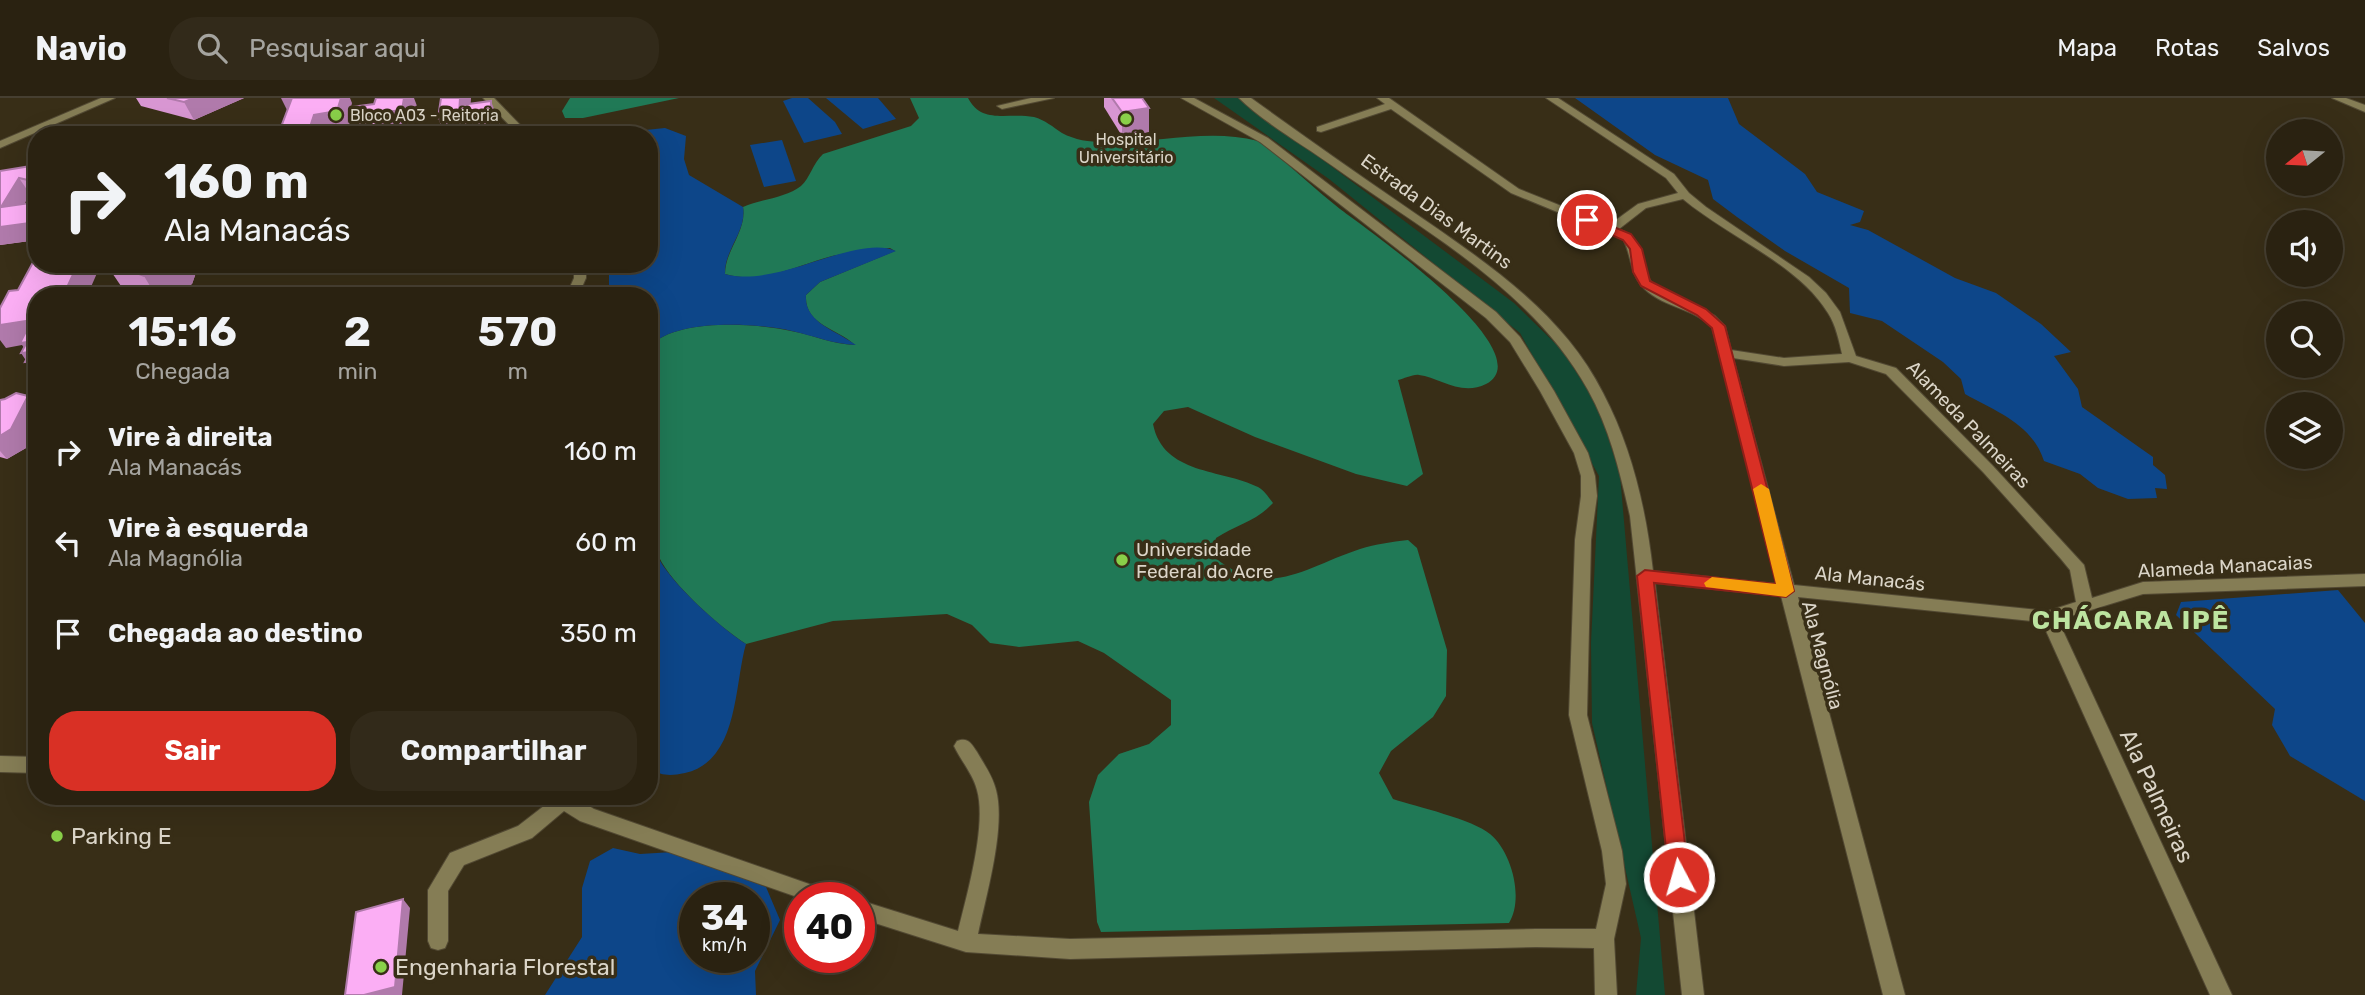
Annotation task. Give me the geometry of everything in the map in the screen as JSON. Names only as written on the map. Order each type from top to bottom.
[{"type":"street","points":[[44,126],[110,98]]},
{"type":"street","points":[[488,98],[516,126]]},
{"type":"street","points":[[1002,106],[1049,98]]},
{"type":"street","points":[[1186,98],[1264,139],[1491,315],[1515,340],[1581,453],[1589,496],[1583,540],[1577,696],[1578,715],[1612,851],[1616,884],[1604,939],[1606,995]]},
{"type":"street","name":"Estrada Dias Martins","points":[[1244,98],[1486,266],[1570,352],[1600,397],[1622,449],[1632,488],[1645,576],[1693,995]]},
{"type":"street","points":[[1551,98],[1670,176],[1685,195],[1722,226],[1810,285],[1834,313],[1850,358]]},
{"type":"street","points":[[2337,98],[2365,109]]},
{"type":"street","points":[[1321,129],[1388,101]]},
{"type":"street","name":"Ala Magnólia","points":[[1388,101],[1515,191],[1627,237],[1636,249],[1639,272],[1645,283],[1713,320],[1727,353],[1786,591],[1894,995]]},
{"type":"street","points":[[0,145],[28,133]]},
{"type":"street","points":[[1612,229],[1642,206],[1685,195]]},
{"type":"street","name":"Alameda Palmeiras","points":[[1727,353],[1784,362],[1850,358],[1880,365],[1901,379],[1988,468],[2078,569],[2085,605]]},
{"type":"street","name":"Ala Manacás","points":[[1645,576],[2048,617]]},
{"type":"street","name":"Alameda Manacaias","points":[[2048,617],[2143,588],[2365,580]]},
{"type":"street","name":"Ala Palmeiras","points":[[2048,617],[2221,995]]},
{"type":"street","points":[[963,746],[979,770],[988,795],[980,873],[966,943]]},
{"type":"street","points":[[0,764],[28,765]]},
{"type":"street","points":[[438,941],[438,890],[457,859],[525,832],[552,805]]},
{"type":"street","points":[[569,805],[587,815],[784,884]]},
{"type":"street","points":[[875,914],[966,943],[1070,950],[1536,938],[1604,939]]},
{"type":"green space","points":[[570,98],[679,98],[583,118],[565,118],[562,111]]},
{"type":"green space","points":[[910,98],[968,98],[981,112],[988,115],[1034,117],[1062,133],[1087,141],[1123,142],[1220,136],[1258,141],[1412,264],[1472,320],[1491,346],[1498,368],[1486,384],[1459,387],[1419,375],[1398,380],[1423,474],[1407,486],[1356,474],[1255,437],[1188,407],[1164,411],[1153,424],[1159,441],[1181,462],[1258,487],[1273,503],[1253,519],[1216,538],[1213,556],[1232,570],[1251,577],[1268,579],[1303,571],[1378,544],[1408,540],[1417,548],[1447,650],[1446,696],[1433,717],[1391,751],[1379,773],[1393,799],[1471,824],[1490,834],[1498,842],[1510,864],[1515,889],[1515,902],[1509,923],[1101,932],[1097,922],[1089,802],[1098,775],[1119,754],[1149,744],[1171,725],[1171,700],[1104,653],[1078,641],[1019,647],[990,643],[972,625],[947,614],[833,621],[746,644],[698,605],[665,568],[658,554],[658,340],[677,331],[696,327],[738,325],[776,328],[855,345],[816,320],[810,313],[806,295],[820,282],[895,251],[890,248],[849,252],[776,274],[751,277],[725,274],[728,257],[742,224],[743,207],[795,190],[804,183],[823,154],[911,126],[919,118]]},
{"type":"green space","points":[[1214,98],[1240,98],[1514,303],[1562,350],[1598,406],[1620,475],[1665,995],[1636,995],[1641,938],[1592,723],[1591,643],[1599,476],[1520,333],[1329,179]]},
{"type":"water","points":[[808,98],[835,122],[842,134],[804,143],[783,101]]},
{"type":"water","points":[[826,98],[878,98],[896,119],[863,129]]},
{"type":"water","points":[[1575,98],[1728,98],[1739,124],[1805,174],[1817,192],[1864,211],[1860,222],[1850,225],[1868,230],[1955,278],[1996,293],[2041,324],[2071,352],[2054,356],[2078,389],[2082,407],[2153,457],[2153,465],[2165,475],[2167,489],[2155,488],[2157,498],[2128,499],[2098,488],[2080,474],[2044,461],[2031,437],[2022,428],[2001,413],[1965,394],[1961,379],[1943,362],[1882,321],[1850,313],[1849,288],[1785,251],[1713,199],[1708,180],[1655,155]]},
{"type":"water","points":[[665,128],[686,136],[684,159],[689,175],[743,207],[742,224],[728,257],[725,274],[746,277],[768,274],[860,249],[879,247],[896,251],[820,282],[806,295],[810,313],[816,319],[856,345],[777,328],[738,325],[696,327],[677,331],[658,340],[658,287],[608,287],[609,273],[658,273],[658,129]]},
{"type":"water","points":[[782,140],[796,181],[764,187],[750,145]]},
{"type":"water","points":[[658,557],[684,591],[710,616],[746,644],[731,719],[716,754],[703,766],[685,773],[658,772]]},
{"type":"water","points":[[2338,590],[2365,623],[2365,801],[2290,756],[2272,725],[2275,709],[2176,615],[2181,602]]},
{"type":"water","points":[[613,848],[640,854],[673,852],[753,882],[679,882],[679,973],[755,973],[756,995],[545,995],[582,937],[582,888],[590,861]]},
{"type":"water","points":[[770,896],[780,920],[770,940]]},
{"type":"building","points":[[167,98],[194,98],[184,102]]},
{"type":"building","points":[[292,98],[341,98],[337,111],[314,115],[310,126],[281,126]]},
{"type":"building","points":[[376,98],[404,98],[402,110],[378,113],[375,126],[347,126],[352,107],[374,104]]},
{"type":"building","points":[[441,98],[460,98],[459,115],[438,118]]},
{"type":"building","points":[[1112,98],[1142,98],[1149,108],[1122,112]]},
{"type":"building","points":[[491,101],[490,126],[459,126],[461,105]]},
{"type":"building","points":[[28,166],[28,180],[19,178],[1,207],[28,203],[28,223],[0,227],[0,171]]},
{"type":"building","points":[[28,272],[74,273],[67,287],[28,287],[28,321],[0,325],[0,308],[9,291],[18,290]]},
{"type":"building","points":[[28,328],[28,352],[21,353],[27,342],[20,343]]},
{"type":"building","points":[[16,393],[28,396],[11,429],[0,436],[0,400]]},
{"type":"building","name":"Engenharia Florestal","points":[[403,899],[395,987],[364,995],[345,995],[356,912]]},
{"type":"slow traffic","points":[[1712,583],[1786,591],[1761,489]]},
{"type":"place","name":"Bloco A03 - Reitoria","points":[[336,115]]},
{"type":"place","name":"Hospital Universitário","points":[[1126,119]]},
{"type":"place","name":"Universidade Federal do Acre","points":[[1122,560]]},
{"type":"place","name":"Parking E","points":[[57,836]]},
{"type":"place","name":"Engenharia Florestal","points":[[381,967]]},
{"type":"district","name":"CHÁCARA IPÊ","points":[[2131,620]]},
{"type":"route","points":[[1587,220],[1627,237],[1636,249],[1640,276],[1645,283],[1702,312],[1718,326],[1786,591],[1645,576],[1679,877]]}]
